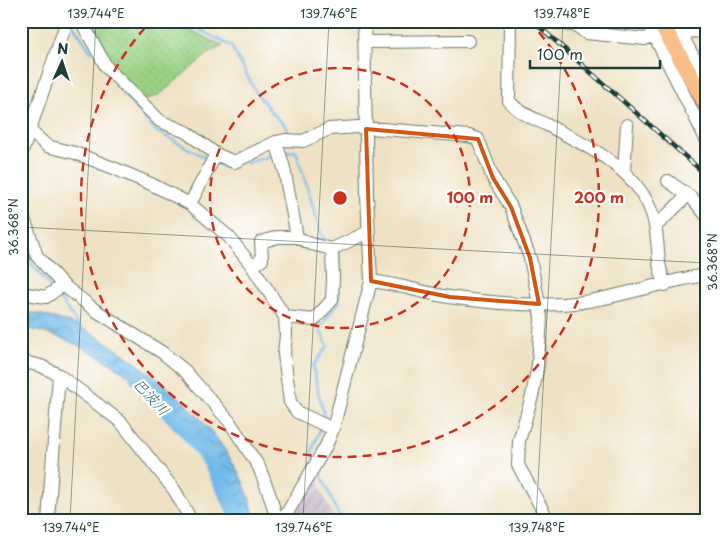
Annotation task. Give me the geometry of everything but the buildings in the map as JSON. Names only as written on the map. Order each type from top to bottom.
[{"type":"main road","points":[[657,28],[706,104]]},
{"type":"street","points":[[21,155],[67,21]]},
{"type":"street","points":[[81,21],[107,68],[160,121],[186,132],[216,154],[234,162],[276,142],[303,140],[329,129],[358,127],[469,136],[478,139],[493,178],[511,207],[518,224],[530,258],[539,304],[541,318],[538,366],[532,396],[519,441],[518,465],[548,520]]},
{"type":"street","points":[[282,520],[326,446],[333,429],[371,281],[368,232],[364,21]]},
{"type":"street","points":[[510,21],[508,101],[516,109],[614,164],[630,178],[646,200],[656,226],[659,264],[665,285]]},
{"type":"street","points":[[647,21],[657,28],[706,138]]},
{"type":"street","points":[[674,21],[686,31],[706,80]]},
{"type":"street","points":[[552,22],[577,26],[586,33],[645,39],[657,28]]},
{"type":"street","points":[[686,31],[706,32]]},
{"type":"street","points":[[365,42],[468,40]]},
{"type":"street","points":[[624,172],[627,125]]},
{"type":"street","points":[[29,130],[47,146],[75,153],[111,167],[151,184],[190,204],[229,237],[252,266],[285,317],[284,354],[290,402],[297,412],[333,429]]},
{"type":"street","points":[[276,142],[284,168],[297,237]]},
{"type":"street","points":[[190,204],[216,154]]},
{"type":"street","points":[[668,181],[688,195],[706,215]]},
{"type":"street","points":[[656,226],[688,195]]},
{"type":"street","points":[[21,210],[37,256],[63,285],[95,310],[163,353],[185,371],[229,421],[259,467],[277,520]]},
{"type":"street","points":[[252,266],[262,260],[261,242],[278,237],[297,237],[311,244],[332,249],[368,232]]},
{"type":"street","points":[[285,317],[314,320],[332,300],[334,279],[332,249]]},
{"type":"street","points":[[371,281],[386,282],[450,297],[539,304],[575,303],[706,275]]},
{"type":"street","points":[[21,293],[46,297],[63,285]]},
{"type":"street","points":[[21,361],[41,366],[59,375],[120,422],[175,491],[191,520]]},
{"type":"street","points":[[48,520],[59,375]]},
{"type":"highlighted area","points":[[366,129],[478,139],[493,178],[511,207],[530,258],[539,304],[450,297],[371,281]]},
{"type":"shaded area","points":[[317,473],[322,493],[336,520],[292,520]]},
{"type":"green space","points":[[85,21],[116,21],[126,30],[133,21],[172,21],[223,46],[208,54],[159,95],[145,100],[111,67]]},
{"type":"water","points":[[21,310],[52,317],[88,331],[139,365],[183,401],[203,421],[221,444],[236,468],[247,493],[255,520],[242,520],[233,494],[214,457],[186,422],[166,404],[122,371],[78,345],[58,337],[21,327]]},
{"type":"waterway","points":[[183,21],[231,46],[256,92],[273,114],[285,125],[290,137]]},
{"type":"waterway","points":[[72,23],[91,52]]},
{"type":"waterway","points":[[120,90],[156,131],[208,159]]},
{"type":"waterway","points":[[285,153],[296,151],[322,236],[330,244]]},
{"type":"waterway","points":[[246,163],[277,154]]},
{"type":"waterway","points":[[216,163],[224,167],[234,167]]},
{"type":"waterway","points":[[21,245],[32,264],[52,289]]},
{"type":"waterway","points":[[322,420],[324,413],[313,366],[328,346],[319,329],[339,302],[338,251]]},
{"type":"waterway","points":[[57,295],[81,329]]},
{"type":"waterway","name":"巴波川","points":[[137,378],[187,432],[209,460],[239,520]]},
{"type":"waterway","points":[[314,458],[312,452],[320,428]]},
{"type":"waterway","points":[[318,467],[337,512],[344,520]]},
{"type":"railway","points":[[533,21],[706,175]]}]
